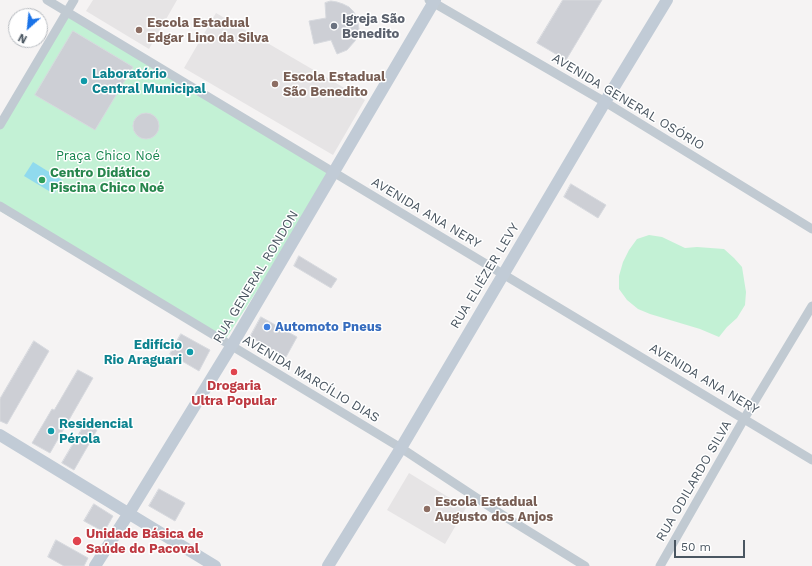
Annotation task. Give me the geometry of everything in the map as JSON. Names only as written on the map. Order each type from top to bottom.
[{"type":"main road","name":"RUA ELIÉZER LEVY","points":[[328,566],[401,448],[502,274],[667,0]]},
{"type":"main road","name":"RUA GENERAL RONDON","points":[[95,566],[232,345],[433,1]]},
{"type":"main road","points":[[0,435],[215,566]]},
{"type":"street","name":"AVENIDA ANA NERY","points":[[47,0],[812,460]]},
{"type":"street","points":[[0,125],[74,0]]},
{"type":"street","name":"AVENIDA GENERAL OSÓRIO","points":[[433,1],[605,102],[812,229]]},
{"type":"street","name":"AVENIDA MARCÍLIO DIAS","points":[[0,206],[401,448],[507,518],[586,566]]},
{"type":"street","name":"RUA ODILARDO SILVA","points":[[660,566],[744,419],[812,306]]},
{"type":"shaded area","name":"Escola Estadual Edgar Lino da Silva","points":[[93,0],[177,0],[149,49],[86,11]]},
{"type":"shaded area","name":"Escola Estadual São Benedito","points":[[216,13],[365,100],[333,155],[184,68]]},
{"type":"shaded area","name":"Escola Estadual Augusto dos Anjos","points":[[409,473],[466,508],[445,544],[387,510]]},
{"type":"green space","name":"Praça Chico Noé","points":[[67,12],[334,172],[223,343],[0,211],[0,120],[45,48],[48,48],[48,43]]},
{"type":"green space","points":[[649,235],[662,237],[685,248],[697,247],[724,249],[742,267],[746,292],[745,305],[737,318],[719,337],[700,329],[638,309],[627,300],[619,289],[619,276],[623,262],[629,250],[637,239]]},
{"type":"water","points":[[33,162],[62,180],[54,194],[24,176]]},
{"type":"building","points":[[563,0],[602,0],[566,60],[537,43]]},
{"type":"building","name":"Igreja São Benedito","points":[[331,1],[343,4],[353,11],[357,17],[359,29],[355,41],[347,50],[337,54],[331,40],[314,44],[309,21],[326,18],[325,3]]},
{"type":"building","name":"Laboratório Central Municipal","points":[[73,31],[133,67],[95,130],[35,95]]},
{"type":"building","points":[[146,113],[155,117],[159,126],[155,135],[146,139],[137,135],[133,126],[137,117]]},
{"type":"building","points":[[571,184],[606,205],[598,218],[564,197]]},
{"type":"building","points":[[299,256],[337,279],[331,288],[294,266]]},
{"type":"building","name":"Automoto Pneus","points":[[261,317],[297,337],[286,357],[250,337]]},
{"type":"building","name":"Edifício Rio Araguari","points":[[181,334],[210,350],[199,371],[170,354]]},
{"type":"building","points":[[34,341],[49,351],[7,424],[0,421],[0,399]]},
{"type":"building","points":[[78,370],[93,378],[50,453],[32,443],[52,409],[54,410]]},
{"type":"building","points":[[85,424],[97,430],[74,470],[62,463]]},
{"type":"building","points":[[159,489],[185,503],[175,521],[149,506]]},
{"type":"building","points":[[94,504],[113,516],[104,532],[84,521]]},
{"type":"building","points":[[56,540],[88,558],[84,566],[64,566],[48,557]]},
{"type":"place","name":"Igreja São Benedito","points":[[334,26]]},
{"type":"place","name":"Escola Estadual Edgar Lino da Silva","points":[[139,30]]},
{"type":"place","name":"Laboratório Central Municipal","points":[[84,81]]},
{"type":"place","name":"Escola Estadual São Benedito","points":[[275,84]]},
{"type":"place","name":"Centro Didático Piscina Chico Noé","points":[[42,180]]},
{"type":"place","name":"Automoto Pneus","points":[[267,327]]},
{"type":"place","name":"Edifício Rio Araguari","points":[[190,352]]},
{"type":"place","name":"Drogaria Ultra Popular","points":[[234,372]]},
{"type":"place","name":"Residencial Pérola","points":[[51,431]]},
{"type":"place","name":"Escola Estadual Augusto dos Anjos","points":[[427,509]]},
{"type":"place","name":"Unidade Básica de Saúde do Pacoval","points":[[77,541]]}]
